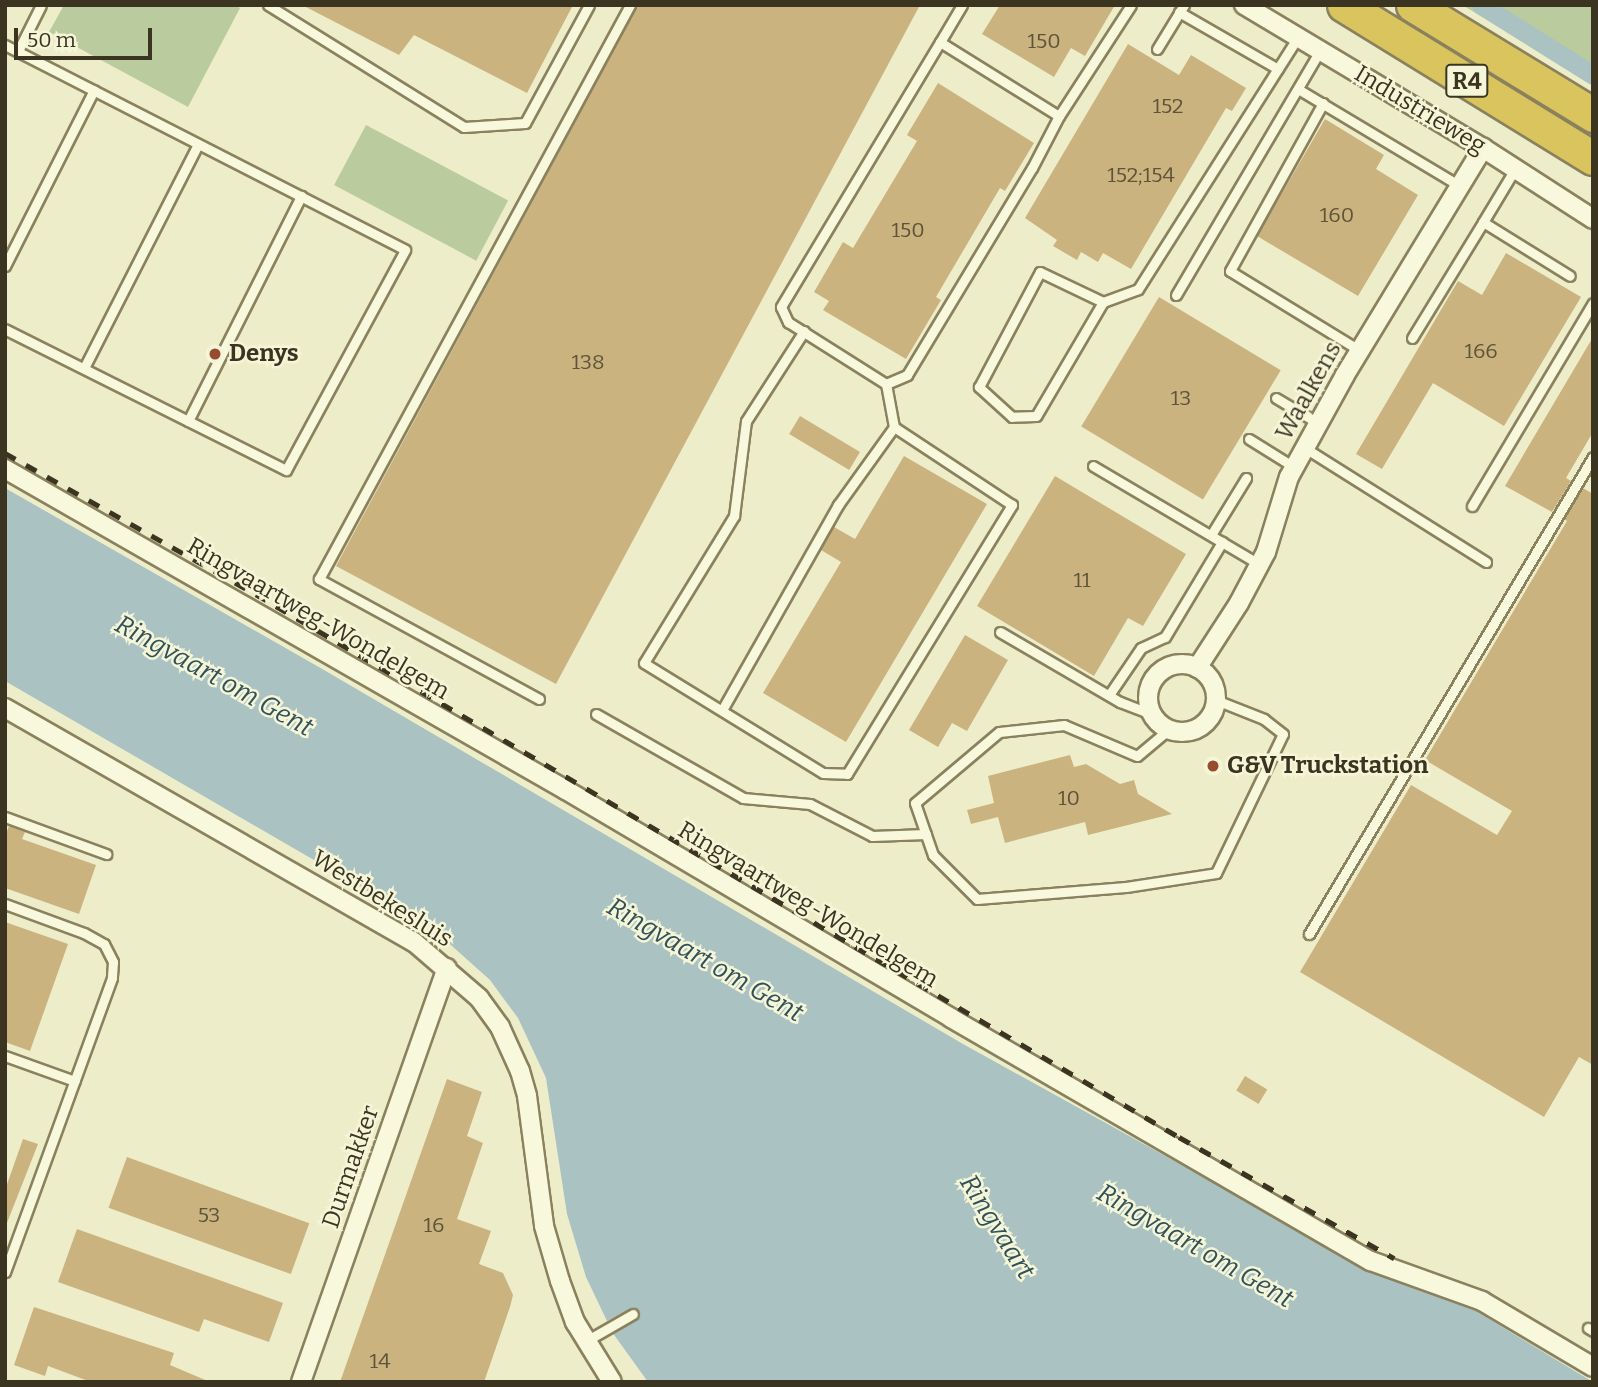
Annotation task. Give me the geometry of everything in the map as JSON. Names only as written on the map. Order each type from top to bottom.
[{"type":"highway","name":"Industrieweg","points":[[1344,5],[1592,162]]},
{"type":"highway","name":"R4","points":[[1413,5],[1593,115]]},
{"type":"street","name":"Industrieweg","points":[[1244,5],[1483,148],[1593,219]]},
{"type":"street","name":"Waalkens","points":[[1198,668],[1259,564],[1294,467],[1318,423],[1359,350],[1483,148]]},
{"type":"street","name":"Ringvaartweg-Wondelgem","points":[[5,470],[578,797],[951,1018],[1371,1261],[1482,1301],[1593,1367]]},
{"type":"street","points":[[1181,664],[1198,668],[1210,678],[1216,700],[1214,710],[1200,728],[1190,732],[1168,730],[1151,714],[1148,692],[1160,672],[1181,664]]},
{"type":"street","name":"Westbekesluis","points":[[5,708],[414,942],[479,998],[506,1039],[520,1071],[527,1096],[544,1226],[560,1282],[586,1341],[611,1382]]},
{"type":"street","name":"Durmakker","points":[[301,1382],[447,968]]},
{"type":"lane","points":[[18,51],[41,5]]},
{"type":"lane","points":[[268,5],[464,128],[525,123],[589,5]]},
{"type":"lane","points":[[539,699],[319,579],[630,5]]},
{"type":"lane","points":[[804,331],[746,421],[734,516],[644,663],[823,773],[847,774],[1012,505],[894,427],[886,384],[804,331],[788,322],[781,307],[962,5]]},
{"type":"lane","points":[[886,384],[907,375],[1032,168],[1059,116],[1131,5]]},
{"type":"lane","points":[[1157,49],[1182,9],[1278,69]]},
{"type":"lane","points":[[1103,302],[1040,272],[979,387],[1012,417],[1037,416],[1103,302],[1138,289],[1298,37]]},
{"type":"lane","points":[[940,42],[1059,116]]},
{"type":"lane","points":[[5,45],[405,250],[286,470],[5,329]]},
{"type":"lane","points":[[1176,295],[1320,51]]},
{"type":"lane","points":[[1298,89],[1460,186]]},
{"type":"lane","points":[[5,266],[94,90]]},
{"type":"lane","points":[[1323,103],[1230,271],[1359,350]]},
{"type":"lane","points":[[84,368],[198,144]]},
{"type":"lane","points":[[1412,338],[1515,169]]},
{"type":"lane","points":[[188,421],[301,196]]},
{"type":"lane","points":[[1483,222],[1570,276]]},
{"type":"lane","points":[[1472,506],[1593,303]]},
{"type":"lane","points":[[1276,398],[1318,423]]},
{"type":"lane","points":[[722,710],[838,505],[894,427]]},
{"type":"lane","points":[[1248,439],[1294,467]]},
{"type":"lane","points":[[1305,448],[1486,562]]},
{"type":"lane","points":[[1309,934],[1593,457]]},
{"type":"lane","points":[[1094,466],[1259,564]]},
{"type":"lane","points":[[1211,535],[1246,478]]},
{"type":"lane","points":[[1109,695],[1141,648],[1165,637],[1222,542]]},
{"type":"lane","points":[[1000,632],[1109,695],[1151,714]]},
{"type":"lane","points":[[1168,730],[1137,756],[1064,725],[999,732],[915,803],[933,855],[976,899],[1126,887],[1216,873],[1283,734],[1264,719],[1216,700]]},
{"type":"lane","points":[[596,714],[743,798],[810,804],[872,836],[926,834]]},
{"type":"lane","points":[[5,817],[106,854]]},
{"type":"lane","points":[[5,904],[84,933],[104,944],[113,962],[112,978],[5,1272]]},
{"type":"lane","points":[[5,1056],[75,1081]]},
{"type":"lane","points":[[586,1341],[633,1314]]},
{"type":"green space","points":[[64,5],[235,5],[240,8],[188,107],[49,32]]},
{"type":"green space","points":[[1462,5],[1593,5],[1593,82]]},
{"type":"green space","points":[[366,125],[508,201],[476,261],[334,185]]},
{"type":"water","points":[[5,488],[324,670],[963,1044],[1386,1278],[1466,1305],[1593,1382],[648,1382],[612,1332],[635,1320],[631,1309],[607,1321],[586,1277],[567,1214],[546,1078],[518,1018],[490,980],[433,929],[5,681]]},
{"type":"building","points":[[302,5],[573,5],[527,93],[414,35],[399,55]]},
{"type":"building","points":[[638,5],[920,5],[556,684],[336,566]]},
{"type":"building","points":[[1000,5],[1115,5],[1085,56],[1071,48],[1054,77],[982,34]]},
{"type":"building","points":[[1128,44],[1179,75],[1191,55],[1246,88],[1232,111],[1226,108],[1131,269],[1103,253],[1098,262],[1081,252],[1077,260],[1053,246],[1057,240],[1025,218]]},
{"type":"building","points":[[938,83],[1034,143],[1005,191],[1000,188],[936,297],[941,300],[906,359],[823,310],[829,301],[814,292],[843,242],[853,248],[917,141],[907,135]]},
{"type":"building","points":[[1325,119],[1384,155],[1376,169],[1418,195],[1358,296],[1257,236]]},
{"type":"building","points":[[1506,253],[1581,297],[1504,426],[1433,383],[1382,469],[1356,454],[1458,281],[1482,295]]},
{"type":"building","points":[[1159,297],[1281,370],[1203,500],[1081,426]]},
{"type":"building","points":[[1593,337],[1593,432],[1566,478],[1571,481],[1552,512],[1505,486]]},
{"type":"building","points":[[800,416],[860,452],[849,470],[789,434]]},
{"type":"building","points":[[904,456],[987,504],[846,742],[763,693],[841,562],[821,550],[834,527],[855,539]]},
{"type":"building","points":[[1055,476],[1186,554],[1143,626],[1128,618],[1094,676],[977,606]]},
{"type":"building","points":[[1583,488],[1593,494],[1593,1065],[1579,1057],[1544,1117],[1300,972],[1411,785],[1497,835],[1512,811],[1425,760],[1567,521],[1564,519]]},
{"type":"building","points":[[965,635],[1008,660],[967,731],[952,723],[938,747],[909,730]]},
{"type":"building","points":[[1070,755],[1074,767],[1086,764],[1120,784],[1134,780],[1138,794],[1172,814],[1088,835],[1085,822],[1005,843],[998,817],[971,824],[967,810],[994,803],[988,776]]},
{"type":"building","points":[[9,826],[25,832],[22,839],[96,865],[79,914],[5,888],[5,837]]},
{"type":"building","points":[[5,922],[68,944],[30,1051],[5,1042]]},
{"type":"building","points":[[1245,1076],[1267,1089],[1259,1104],[1236,1091]]},
{"type":"building","points":[[447,1079],[482,1092],[467,1136],[483,1143],[457,1219],[491,1231],[479,1264],[503,1273],[513,1295],[484,1382],[340,1382]]},
{"type":"building","points":[[23,1139],[38,1144],[5,1228],[5,1190]]},
{"type":"building","points":[[127,1157],[309,1223],[291,1274],[109,1208]]},
{"type":"building","points":[[77,1229],[283,1303],[269,1342],[204,1319],[199,1332],[58,1282]]},
{"type":"building","points":[[34,1307],[174,1353],[170,1365],[210,1382],[91,1382],[48,1366],[45,1376],[14,1365]]},
{"type":"waterway","points":[[1481,5],[1593,75]]},
{"type":"railway","points":[[5,453],[276,606],[1179,1137],[1394,1258]]},
{"type":"place","name":"Denys","points":[[215,354]]},
{"type":"place","name":"G&V Truckstation","points":[[1213,766]]},
{"type":"water label","name":"Ringvaart om Gent","points":[[214,676]]},
{"type":"water label","name":"Ringvaart om Gent","points":[[705,960]]},
{"type":"water label","name":"Ringvaart","points":[[997,1227]]},
{"type":"water label","name":"Ringvaart om Gent","points":[[1195,1246]]}]
